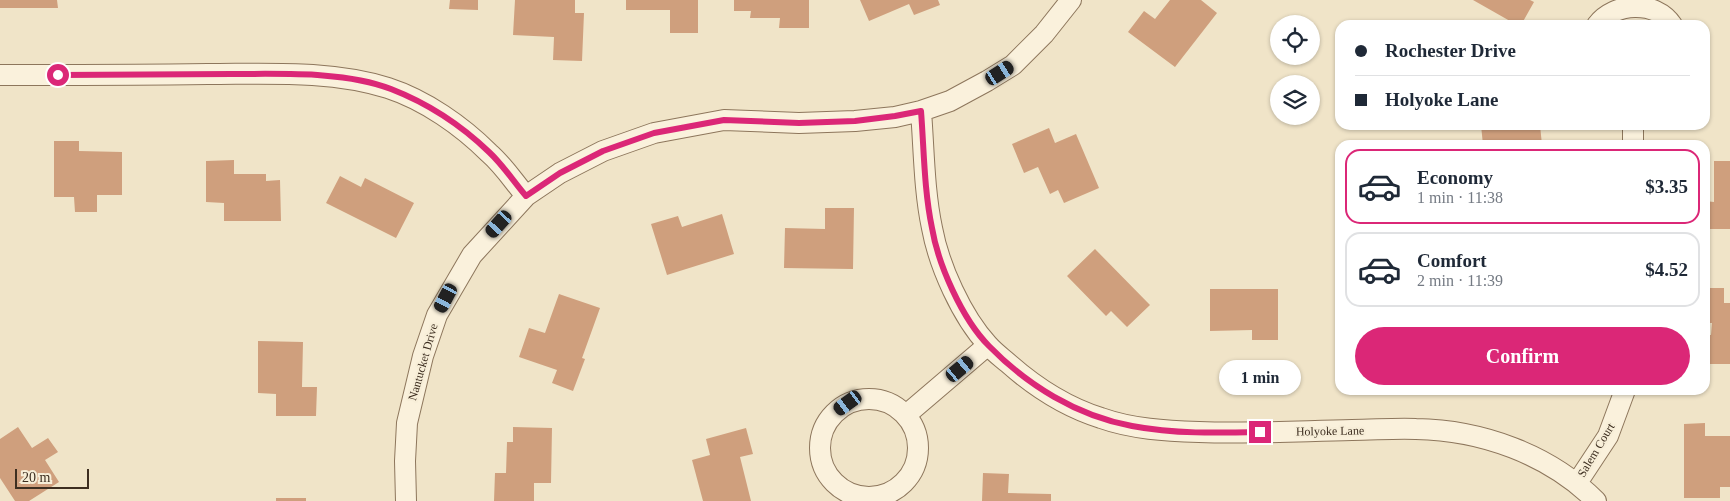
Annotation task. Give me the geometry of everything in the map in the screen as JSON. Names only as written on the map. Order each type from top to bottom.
[{"type":"street","name":"Nantucket Drive","points":[[406,501],[405,461],[407,424],[422,356],[437,315],[472,255],[526,196],[560,173],[603,151],[654,133],[724,120],[799,123],[855,121],[921,111],[950,101],[1013,65],[1044,34],[1071,0]]},
{"type":"street","points":[[1600,20],[1603,16],[1625,6],[1648,7],[1670,20]]},
{"type":"street","points":[[0,75],[286,74],[353,79],[389,88],[418,101],[444,116],[490,153],[526,196]]},
{"type":"street","name":"Holyoke Lane","points":[[921,111],[932,228],[939,257],[949,282],[970,323],[988,345],[1026,379],[1059,400],[1101,418],[1131,426],[1166,431],[1221,433],[1416,429],[1469,435],[1502,443],[1536,459],[1576,483],[1596,501]]},
{"type":"street","points":[[906,415],[988,345]]},
{"type":"street","name":"Salem Court","points":[[1576,483],[1608,436],[1623,395]]},
{"type":"street","points":[[868,399],[889,403],[906,415],[916,433],[918,454],[912,473],[898,488],[879,497],[858,497],[840,488],[826,473],[819,454],[821,433],[832,415],[848,403],[868,399]]},
{"type":"building","points":[[0,0],[57,0],[58,8],[0,8]]},
{"type":"building","points":[[450,0],[478,0],[478,10],[449,9]]},
{"type":"building","points":[[515,0],[575,0],[575,13],[584,13],[582,61],[553,60],[554,37],[513,35]]},
{"type":"building","points":[[626,0],[698,0],[698,33],[670,33],[670,10],[626,10]]},
{"type":"building","points":[[734,0],[809,0],[809,28],[779,28],[780,18],[750,18],[751,11],[734,11]]},
{"type":"building","points":[[860,0],[938,0],[940,5],[914,15],[909,4],[869,21]]},
{"type":"building","points":[[1170,0],[1201,0],[1217,13],[1175,67],[1128,32],[1144,11],[1155,19]]},
{"type":"building","points":[[1473,0],[1530,0],[1534,2],[1524,20],[1508,20]]},
{"type":"building","points":[[1049,128],[1055,143],[1076,134],[1099,188],[1064,203],[1058,190],[1050,194],[1038,167],[1024,173],[1012,144]]},
{"type":"building","points":[[1482,130],[1540,130],[1542,140],[1482,140]]},
{"type":"building","points":[[54,141],[79,141],[79,151],[122,152],[122,195],[97,195],[97,212],[75,212],[74,197],[54,197]]},
{"type":"building","points":[[234,160],[234,174],[266,174],[266,181],[280,180],[281,221],[224,221],[224,203],[206,202],[206,161]]},
{"type":"building","points":[[1714,161],[1730,161],[1730,229],[1710,229],[1710,202],[1714,202]]},
{"type":"building","points":[[340,176],[361,187],[365,178],[414,203],[396,238],[326,203]]},
{"type":"building","points":[[825,208],[854,208],[853,269],[784,268],[785,228],[825,229]]},
{"type":"building","points":[[722,214],[734,254],[667,275],[651,224],[678,216],[682,227]]},
{"type":"building","points":[[1095,249],[1150,305],[1127,327],[1111,311],[1106,316],[1067,276]]},
{"type":"building","points":[[1710,288],[1724,288],[1724,303],[1730,303],[1730,364],[1710,364],[1712,323],[1710,323]]},
{"type":"building","points":[[1210,289],[1278,289],[1278,340],[1252,340],[1252,330],[1210,331]]},
{"type":"building","points":[[559,294],[600,308],[582,358],[585,359],[573,391],[552,383],[557,370],[519,357],[529,328],[545,333]]},
{"type":"building","points":[[258,341],[303,342],[302,387],[317,387],[316,416],[276,416],[276,394],[258,393]]},
{"type":"building","points":[[1705,423],[1705,436],[1730,436],[1730,487],[1720,487],[1720,498],[1684,498],[1684,424]]},
{"type":"building","points":[[18,427],[32,448],[48,438],[58,452],[45,460],[59,482],[29,501],[15,501],[0,478],[0,439]]},
{"type":"building","points":[[513,427],[552,428],[551,483],[534,483],[534,501],[494,501],[495,473],[506,473],[507,442],[513,442]]},
{"type":"building","points":[[746,428],[753,454],[740,457],[751,501],[703,501],[692,460],[710,455],[706,439]]},
{"type":"building","points":[[983,473],[1009,474],[1008,493],[1051,494],[1051,501],[982,501]]},
{"type":"building","points":[[276,498],[306,498],[306,501],[276,501]]},
{"type":"route","points":[[58,75],[304,75],[353,79],[389,88],[418,101],[444,116],[468,134],[490,153],[526,196],[560,173],[603,151],[654,133],[724,120],[799,123],[855,121],[921,111],[932,228],[939,257],[949,282],[970,323],[988,345],[1026,379],[1059,400],[1101,418],[1131,426],[1166,431],[1260,432]]}]
